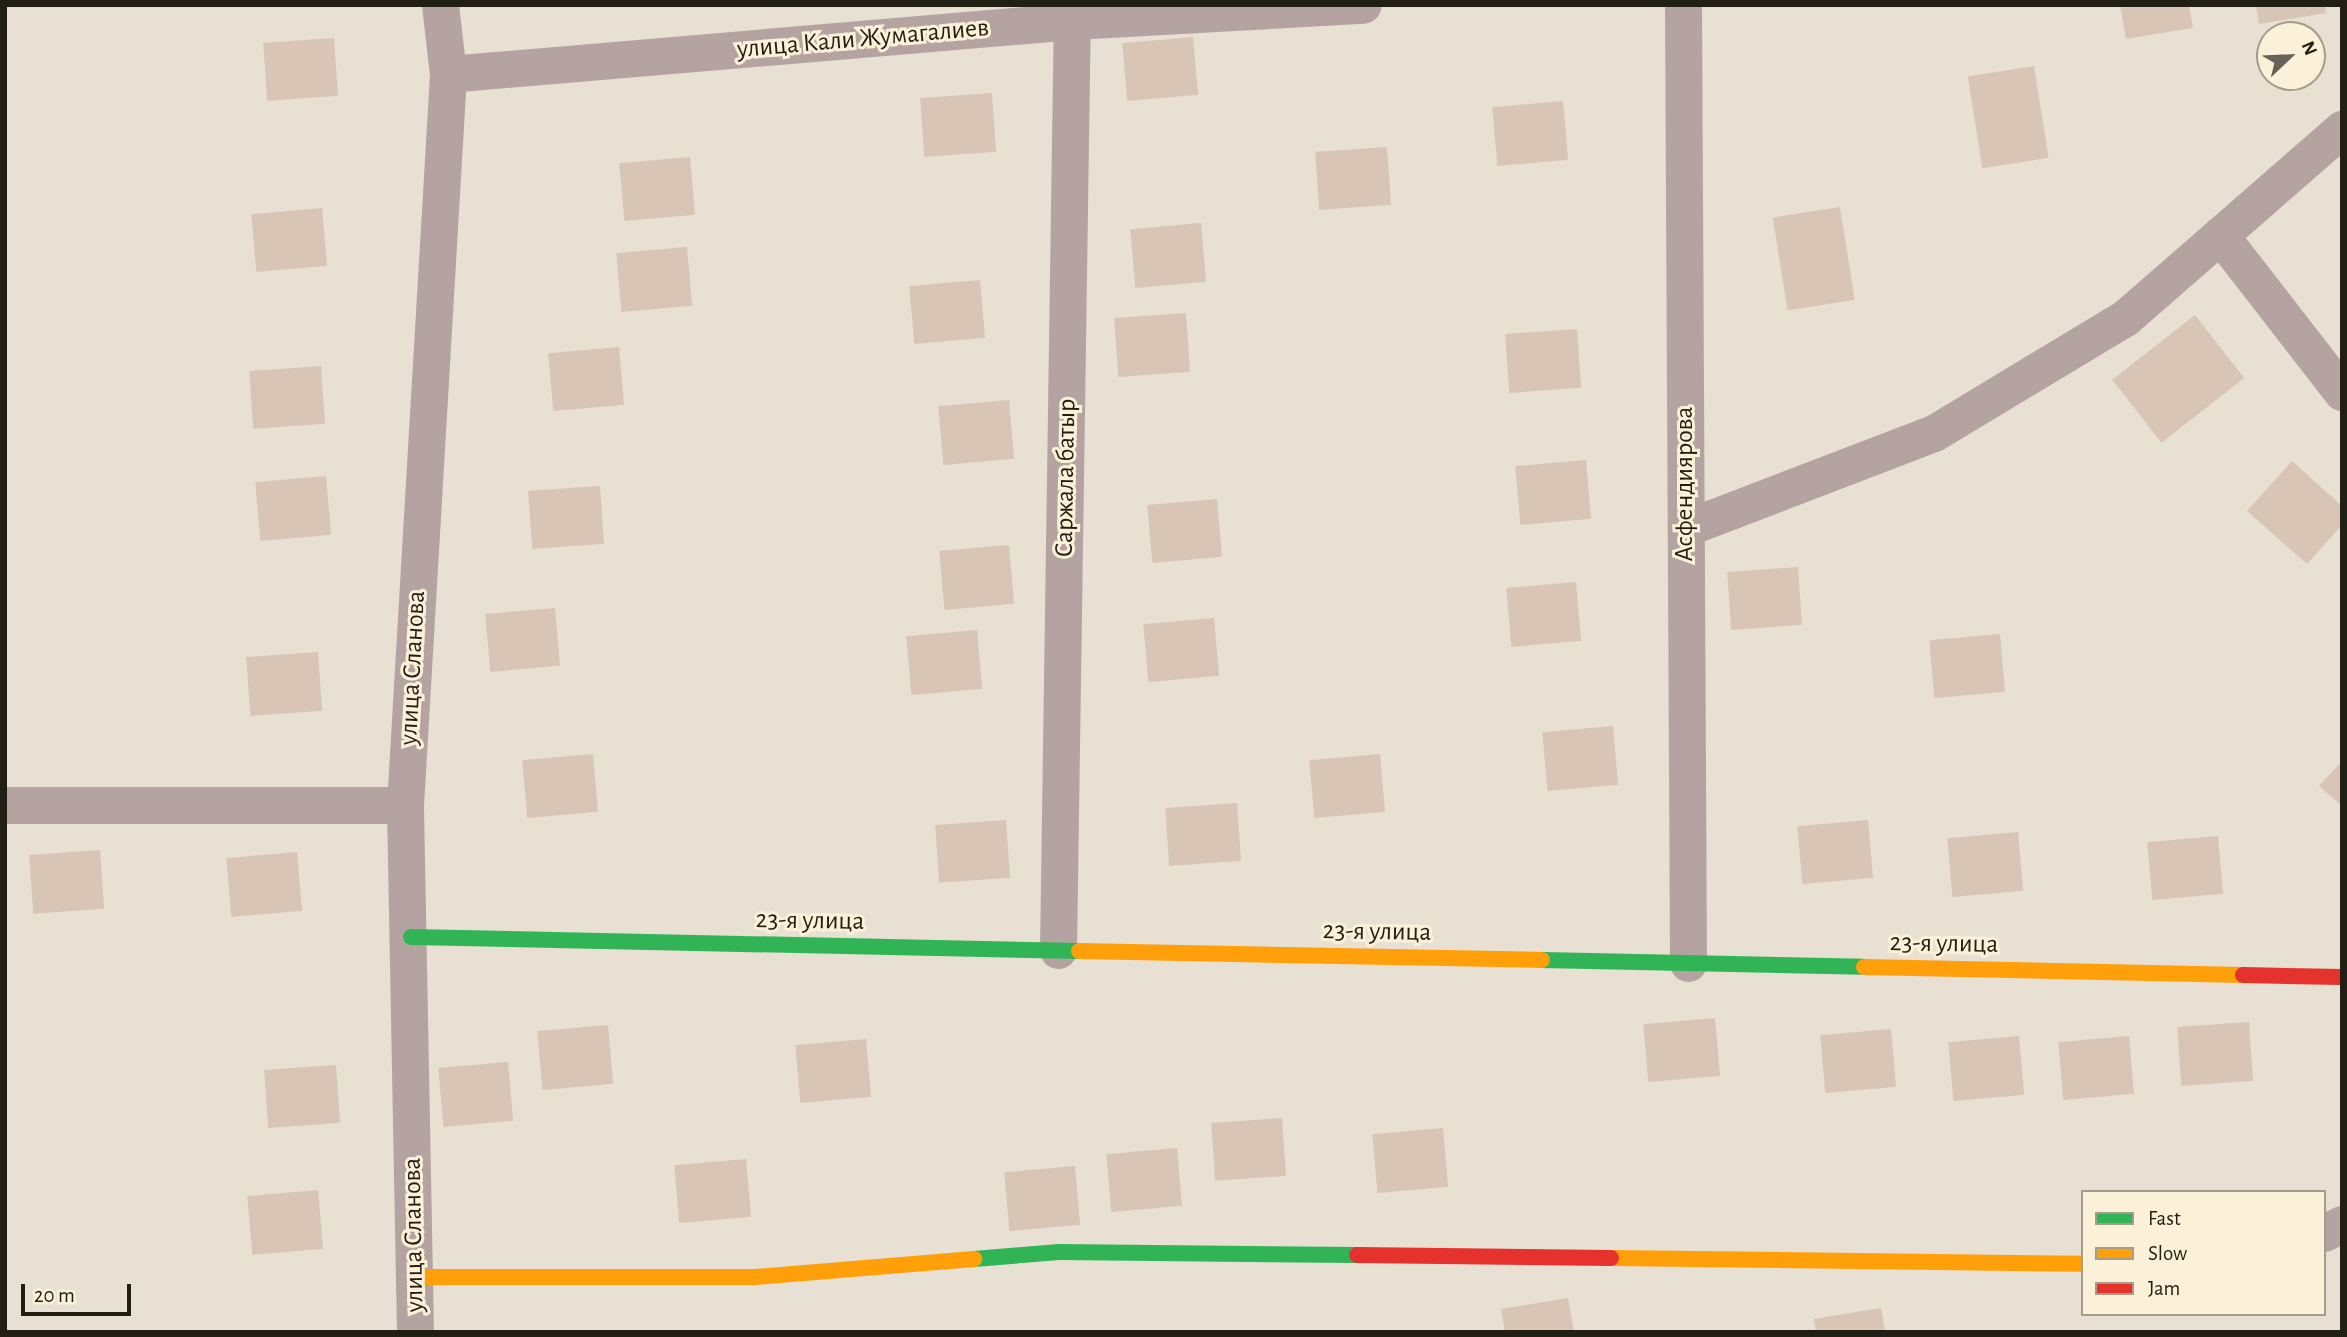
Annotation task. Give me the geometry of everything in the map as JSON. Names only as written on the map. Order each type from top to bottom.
[{"type":"street","name":"улица Сланова","points":[[415,1332],[411,937],[405,806],[448,74],[440,5]]},
{"type":"street","name":"улица Кали Жумагалиев","points":[[448,74],[1072,13],[1363,5]]},
{"type":"street","name":"Асфендиярова","points":[[1683,5],[1688,963]]},
{"type":"street","name":"Саржала батыр","points":[[1058,950],[1072,13]]},
{"type":"street","points":[[1686,528],[1934,433],[2125,318],[2342,129]]},
{"type":"street","points":[[2220,235],[2342,392]]},
{"type":"street","points":[[5,805],[405,806]]},
{"type":"street","name":"23-я улица","points":[[411,937],[2342,977]]},
{"type":"street","points":[[2326,1232],[2342,1224]]},
{"type":"street","points":[[415,1277],[755,1277],[1059,1252],[2081,1264]]},
{"type":"building","points":[[2120,5],[2189,5],[2193,28],[2126,39]]},
{"type":"building","points":[[2256,5],[2325,5],[2326,13],[2277,21],[2259,21]]},
{"type":"building","points":[[1193,37],[1198,95],[1127,101],[1122,43]]},
{"type":"building","points":[[334,38],[338,96],[267,101],[263,43]]},
{"type":"building","points":[[2034,66],[2049,158],[1982,168],[1968,76]]},
{"type":"building","points":[[992,93],[996,152],[924,157],[920,98]]},
{"type":"building","points":[[1563,101],[1568,160],[1497,166],[1492,107]]},
{"type":"building","points":[[1387,147],[1391,205],[1319,210],[1315,152]]},
{"type":"building","points":[[690,157],[695,215],[624,221],[619,163]]},
{"type":"building","points":[[1840,207],[1855,300],[1788,310],[1773,218]]},
{"type":"building","points":[[322,208],[327,266],[256,272],[251,214]]},
{"type":"building","points":[[1201,223],[1206,282],[1135,288],[1130,229]]},
{"type":"building","points":[[687,247],[692,306],[621,312],[616,253]]},
{"type":"building","points":[[980,280],[985,338],[914,344],[909,286]]},
{"type":"building","points":[[1186,313],[1190,372],[1118,377],[1114,318]]},
{"type":"building","points":[[2195,315],[2244,378],[2162,443],[2112,380]]},
{"type":"building","points":[[1577,329],[1581,388],[1509,393],[1505,334]]},
{"type":"building","points":[[619,347],[624,405],[553,411],[548,353]]},
{"type":"building","points":[[321,366],[325,424],[253,429],[249,371]]},
{"type":"building","points":[[1009,400],[1014,459],[943,465],[938,406]]},
{"type":"building","points":[[1586,460],[1591,519],[1520,525],[1515,466]]},
{"type":"building","points":[[2292,461],[2342,506],[2342,525],[2307,564],[2247,511]]},
{"type":"building","points":[[326,476],[331,535],[260,541],[255,482]]},
{"type":"building","points":[[600,486],[604,544],[532,549],[528,491]]},
{"type":"building","points":[[1217,499],[1222,557],[1152,563],[1147,505]]},
{"type":"building","points":[[1009,545],[1014,604],[944,610],[939,551]]},
{"type":"building","points":[[1798,567],[1802,625],[1731,630],[1727,572]]},
{"type":"building","points":[[1576,582],[1581,641],[1511,647],[1506,588]]},
{"type":"building","points":[[555,608],[560,666],[490,672],[485,614]]},
{"type":"building","points":[[1214,618],[1219,676],[1148,682],[1143,624]]},
{"type":"building","points":[[977,630],[982,689],[911,695],[906,636]]},
{"type":"building","points":[[2000,634],[2005,692],[1934,698],[1929,640]]},
{"type":"building","points":[[318,652],[322,711],[250,716],[246,657]]},
{"type":"building","points":[[1613,726],[1618,785],[1547,791],[1542,732]]},
{"type":"building","points":[[593,754],[598,812],[527,818],[522,760]]},
{"type":"building","points":[[1380,754],[1385,812],[1314,818],[1309,760]]},
{"type":"building","points":[[2342,761],[2342,806],[2319,786]]},
{"type":"building","points":[[1237,803],[1241,861],[1169,866],[1165,808]]},
{"type":"building","points":[[1006,820],[1010,878],[939,883],[935,825]]},
{"type":"building","points":[[1868,820],[1873,878],[1802,884],[1797,826]]},
{"type":"building","points":[[2018,832],[2023,891],[1952,897],[1947,838]]},
{"type":"building","points":[[2218,836],[2223,894],[2152,900],[2147,842]]},
{"type":"building","points":[[100,850],[104,909],[33,914],[29,855]]},
{"type":"building","points":[[297,852],[302,911],[231,917],[226,858]]},
{"type":"building","points":[[1715,1018],[1720,1076],[1648,1082],[1643,1024]]},
{"type":"building","points":[[2249,1022],[2253,1081],[2181,1086],[2177,1027]]},
{"type":"building","points":[[608,1025],[613,1084],[542,1090],[537,1031]]},
{"type":"building","points":[[1891,1029],[1896,1087],[1825,1093],[1820,1035]]},
{"type":"building","points":[[2019,1036],[2024,1095],[1953,1101],[1948,1042]]},
{"type":"building","points":[[2129,1036],[2134,1094],[2063,1100],[2058,1042]]},
{"type":"building","points":[[866,1039],[871,1097],[800,1103],[795,1045]]},
{"type":"building","points":[[508,1062],[513,1121],[443,1127],[438,1068]]},
{"type":"building","points":[[336,1065],[340,1123],[268,1128],[264,1070]]},
{"type":"building","points":[[1282,1118],[1286,1176],[1215,1181],[1211,1123]]},
{"type":"building","points":[[1443,1128],[1448,1187],[1377,1193],[1372,1134]]},
{"type":"building","points":[[1177,1148],[1182,1206],[1111,1212],[1106,1154]]},
{"type":"building","points":[[746,1159],[751,1217],[679,1223],[674,1165]]},
{"type":"building","points":[[1075,1166],[1080,1225],[1009,1231],[1004,1172]]},
{"type":"building","points":[[318,1190],[323,1249],[252,1255],[247,1196]]},
{"type":"building","points":[[1568,1298],[1574,1332],[1505,1332],[1501,1309]]},
{"type":"building","points":[[1881,1308],[1885,1332],[1816,1332],[1814,1319]]},
{"type":"traffic: fast","points":[[411,937],[1079,951]]},
{"type":"traffic: fast","points":[[1542,960],[1864,967]]},
{"type":"traffic: fast","points":[[974,1259],[1059,1252],[1357,1255]]},
{"type":"traffic: slow","points":[[1079,951],[1542,960]]},
{"type":"traffic: slow","points":[[1864,967],[2243,975]]},
{"type":"traffic: slow","points":[[1611,1258],[2081,1264]]},
{"type":"traffic: slow","points":[[415,1277],[755,1277],[974,1259]]},
{"type":"traffic: jam","points":[[2243,975],[2342,977]]},
{"type":"traffic: jam","points":[[1357,1255],[1611,1258]]}]
